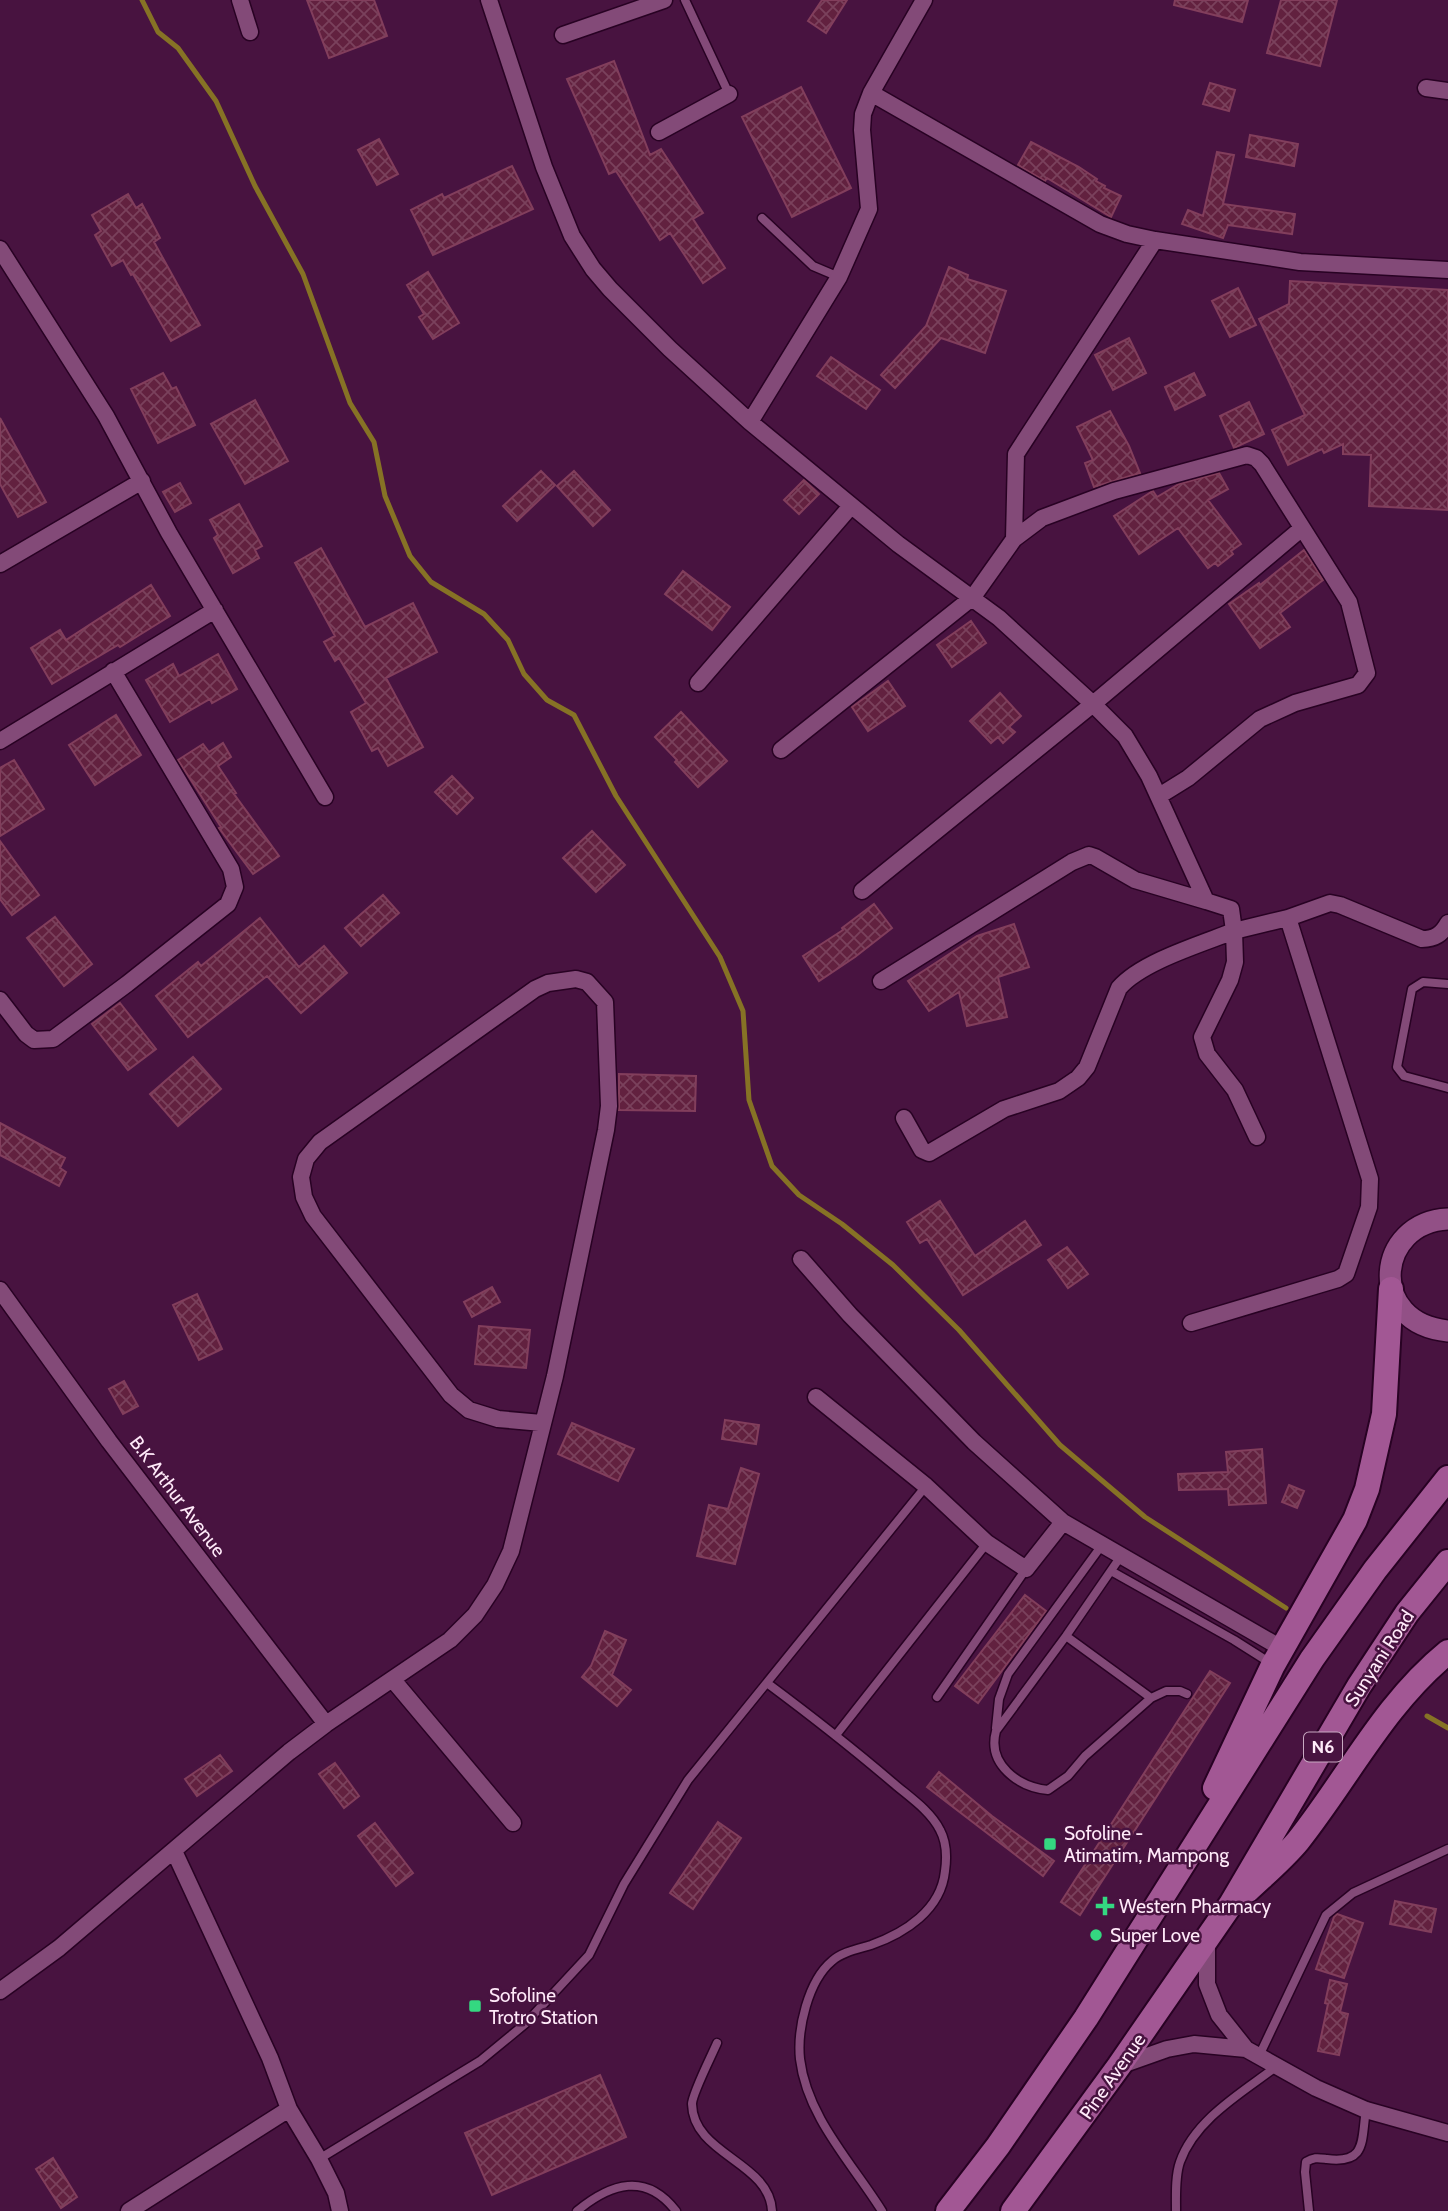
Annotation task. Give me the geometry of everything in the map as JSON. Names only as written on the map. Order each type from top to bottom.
[{"type":"main road","points":[[1169,1884],[1278,1657],[1355,1520],[1367,1489],[1384,1414],[1391,1289]]},
{"type":"main road","points":[[948,2211],[998,2146],[1079,2029],[1312,1659],[1375,1570],[1448,1478]]},
{"type":"main road","name":"Sunyani Road","points":[[1207,1938],[1231,1904],[1360,1686],[1407,1613],[1448,1562]]},
{"type":"main road","points":[[1231,1904],[1281,1860],[1298,1840],[1376,1728],[1423,1672],[1448,1652]]},
{"type":"main road","name":"Pine Avenue","points":[[1013,2211],[1119,2066],[1207,1938]]},
{"type":"street","points":[[240,0],[250,32]]},
{"type":"street","points":[[489,0],[544,167],[572,236],[593,269],[697,375],[750,422],[851,506],[999,618],[1125,736],[1159,796],[1206,901]]},
{"type":"street","points":[[563,35],[664,0]]},
{"type":"street","points":[[750,422],[839,278],[869,209],[863,114],[871,93],[924,0]]},
{"type":"street","points":[[1426,88],[1448,92]]},
{"type":"street","points":[[871,93],[1100,224],[1127,234],[1300,262],[1448,270]]},
{"type":"street","points":[[659,132],[729,94]]},
{"type":"street","points":[[1014,539],[1016,454],[1155,240]]},
{"type":"street","points":[[0,249],[106,416],[169,533],[325,797]]},
{"type":"street","points":[[781,750],[973,597],[1014,539],[1051,513],[1114,491],[1247,455],[1262,464],[1349,603],[1367,673],[1358,685],[1295,703],[1260,719],[1188,778],[1159,796]]},
{"type":"street","points":[[0,564],[142,481]]},
{"type":"street","points":[[698,683],[851,506]]},
{"type":"street","points":[[862,891],[1093,704],[1301,529]]},
{"type":"street","points":[[0,741],[215,610]]},
{"type":"street","points":[[0,1000],[26,1034],[34,1040],[53,1040],[228,904],[235,887],[231,869],[113,671]]},
{"type":"street","points":[[881,981],[1061,869],[1089,855],[1135,880],[1231,908],[1235,962],[1230,980],[1202,1038],[1207,1054],[1235,1090],[1257,1137]]},
{"type":"street","points":[[904,1118],[922,1150],[929,1153],[1004,1109],[1068,1086],[1087,1067],[1119,988],[1126,980],[1189,949],[1234,931],[1288,918],[1329,903],[1340,905],[1422,939],[1431,939],[1438,935],[1448,923]]},
{"type":"street","points":[[1191,1323],[1338,1279],[1346,1274],[1369,1207],[1370,1179],[1288,918]]},
{"type":"street","points":[[0,1991],[59,1948],[326,1724],[450,1640],[475,1615],[495,1585],[512,1551],[571,1301],[606,1130],[609,1106],[605,1002],[587,982],[576,979],[561,979],[535,989],[429,1063],[320,1142],[306,1159],[301,1177],[304,1197],[313,1216],[451,1395],[469,1410],[498,1419],[542,1423]]},
{"type":"street","points":[[1448,1219],[1427,1223],[1405,1238],[1392,1262],[1391,1289],[1401,1309],[1414,1322],[1448,1331]]},
{"type":"street","points":[[801,1259],[850,1315],[974,1442],[1063,1522],[1278,1657]]},
{"type":"street","name":"B.K Arthur Avenue","points":[[0,1290],[109,1441],[326,1724]]},
{"type":"street","points":[[816,1397],[926,1486],[987,1543],[1026,1569],[1063,1522]]},
{"type":"street","points":[[1423,1672],[1448,1675]]},
{"type":"street","points":[[393,1680],[513,1823]]},
{"type":"street","points":[[174,1851],[270,2058],[289,2109],[336,2193],[340,2211]]},
{"type":"street","points":[[1207,1938],[1206,1984],[1219,2015],[1252,2053]]},
{"type":"street","points":[[1119,2066],[1167,2049],[1194,2044],[1252,2053],[1316,2088],[1366,2110],[1448,2133]]},
{"type":"street","points":[[129,2211],[289,2109]]},
{"type":"lane","points":[[685,0],[729,94]]},
{"type":"lane","points":[[762,218],[813,266],[839,278]]},
{"type":"lane","points":[[1448,984],[1423,982],[1412,989],[1397,1068],[1404,1076],[1448,1088]]},
{"type":"lane","points":[[319,2159],[480,2061],[525,2024],[580,1965],[589,1955],[624,1884],[688,1780],[926,1486]]},
{"type":"lane","points":[[836,1735],[987,1543]]},
{"type":"lane","points":[[1102,1545],[1008,1674],[999,1699],[994,1740],[995,1756],[1003,1767],[1023,1784],[1048,1790],[1068,1776],[1085,1756],[1152,1698],[1166,1691],[1187,1694]]},
{"type":"lane","points":[[996,1731],[1121,1556]]},
{"type":"lane","points":[[937,1697],[1026,1569]]},
{"type":"lane","points":[[1111,1571],[1234,1640],[1278,1657]]},
{"type":"lane","points":[[1066,1636],[1152,1698]]},
{"type":"lane","points":[[767,1683],[836,1735],[922,1808],[940,1830],[947,1853],[944,1886],[928,1912],[896,1934],[831,1961],[814,1985],[802,2013],[800,2057],[805,2084],[815,2112],[882,2211]]},
{"type":"lane","points":[[1252,2053],[1326,1915],[1353,1893],[1448,1849]]},
{"type":"lane","points":[[717,2043],[692,2103],[698,2126],[711,2141],[760,2182],[771,2202],[772,2211]]},
{"type":"lane","points":[[1176,2211],[1180,2162],[1196,2132],[1228,2103],[1277,2066]]},
{"type":"lane","points":[[1309,2211],[1306,2162],[1313,2157],[1343,2161],[1354,2157],[1360,2150],[1366,2110]]},
{"type":"lane","points":[[578,2211],[617,2187],[640,2185],[665,2197],[676,2211]]},
{"type":"building","points":[[307,0],[374,0],[387,36],[329,58]]},
{"type":"building","points":[[822,0],[847,0],[826,33],[808,21]]},
{"type":"building","points":[[1175,0],[1248,0],[1242,22],[1174,5]]},
{"type":"building","points":[[1281,0],[1337,0],[1320,66],[1267,53]]},
{"type":"building","points":[[614,61],[650,155],[661,149],[703,213],[693,219],[725,268],[703,283],[670,233],[660,240],[616,171],[609,174],[567,79]]},
{"type":"building","points":[[1210,83],[1235,90],[1229,111],[1203,104]]},
{"type":"building","points":[[801,87],[851,188],[792,217],[742,117]]},
{"type":"building","points":[[1250,135],[1298,144],[1294,166],[1246,157]]},
{"type":"building","points":[[379,139],[398,174],[377,185],[358,150]]},
{"type":"building","points":[[1031,142],[1079,167],[1097,179],[1104,188],[1121,196],[1111,217],[1047,178],[1045,181],[1018,165]]},
{"type":"building","points":[[1217,152],[1234,155],[1223,204],[1295,214],[1292,234],[1228,225],[1223,238],[1182,224],[1188,210],[1203,216]]},
{"type":"building","points":[[512,166],[533,209],[433,255],[411,210],[442,194],[444,198]]},
{"type":"building","points":[[128,194],[136,208],[142,204],[160,238],[154,242],[200,325],[171,341],[123,260],[112,266],[95,235],[101,231],[92,215]]},
{"type":"building","points":[[949,267],[968,275],[967,279],[1006,291],[985,353],[941,338],[895,388],[881,375],[926,326]]},
{"type":"building","points":[[428,272],[459,323],[433,339],[419,317],[424,314],[407,285]]},
{"type":"building","points":[[1290,281],[1448,290],[1448,510],[1369,506],[1371,455],[1343,454],[1343,444],[1324,453],[1322,449],[1288,465],[1272,430],[1305,415],[1259,319],[1289,304]]},
{"type":"building","points":[[1238,288],[1256,325],[1230,337],[1212,301]]},
{"type":"building","points":[[1129,338],[1146,373],[1113,390],[1095,355]]},
{"type":"building","points":[[831,357],[880,390],[866,409],[817,376]]},
{"type":"building","points":[[163,373],[172,389],[176,387],[195,425],[158,443],[131,389]]},
{"type":"building","points":[[1194,373],[1205,395],[1175,410],[1165,387]]},
{"type":"building","points":[[255,400],[288,461],[245,484],[211,424]]},
{"type":"building","points":[[1249,402],[1264,434],[1234,448],[1220,416]]},
{"type":"building","points":[[1110,411],[1140,473],[1094,487],[1085,463],[1093,460],[1077,427]]},
{"type":"building","points":[[0,418],[46,502],[18,517],[0,484]]},
{"type":"building","points":[[541,471],[555,485],[517,521],[503,506]]},
{"type":"building","points":[[574,471],[610,510],[593,526],[557,486]]},
{"type":"building","points":[[1219,473],[1228,489],[1208,500],[1241,544],[1231,551],[1233,554],[1218,566],[1215,563],[1208,568],[1178,528],[1139,554],[1114,516],[1153,491],[1157,497],[1179,484]]},
{"type":"building","points":[[804,480],[819,494],[799,514],[784,500]]},
{"type":"building","points":[[180,483],[191,503],[175,512],[163,492]]},
{"type":"building","points":[[239,504],[262,546],[255,550],[259,558],[233,573],[214,538],[218,535],[210,520]]},
{"type":"building","points":[[321,548],[365,627],[413,603],[437,652],[386,678],[423,747],[388,766],[378,748],[372,751],[351,712],[366,703],[339,658],[335,661],[324,642],[335,636],[295,563]]},
{"type":"building","points":[[1304,550],[1323,580],[1280,613],[1290,627],[1260,648],[1229,604],[1259,583],[1260,585]]},
{"type":"building","points":[[683,571],[730,607],[712,630],[665,594]]},
{"type":"building","points":[[151,585],[170,616],[52,684],[31,648],[60,630],[66,640]]},
{"type":"building","points":[[971,621],[986,643],[952,667],[937,645]]},
{"type":"building","points":[[218,654],[237,689],[212,703],[210,699],[170,722],[146,680],[173,664],[179,676]]},
{"type":"building","points":[[888,681],[905,706],[868,731],[852,707]]},
{"type":"building","points":[[1000,693],[1021,716],[1009,727],[1015,732],[1003,743],[998,737],[991,743],[970,721]]},
{"type":"building","points":[[681,712],[727,761],[698,787],[655,737]]},
{"type":"building","points":[[116,715],[141,755],[95,785],[69,745]]},
{"type":"building","points":[[223,743],[231,757],[218,766],[236,793],[234,794],[279,856],[253,874],[219,828],[221,827],[178,760],[203,744],[209,752]]},
{"type":"building","points":[[14,760],[44,809],[0,836],[0,768]]},
{"type":"building","points":[[452,776],[473,798],[457,814],[435,792]]},
{"type":"building","points":[[592,831],[625,865],[596,892],[563,858]]},
{"type":"building","points":[[0,841],[39,895],[12,915],[0,899]]},
{"type":"building","points":[[383,895],[399,913],[361,946],[345,928]]},
{"type":"building","points":[[874,904],[892,928],[819,981],[803,956],[843,930],[842,928]]},
{"type":"building","points":[[55,917],[92,964],[64,986],[27,938]]},
{"type":"building","points":[[260,918],[299,967],[324,946],[347,973],[301,1013],[267,976],[188,1037],[156,996],[198,962],[201,966]]},
{"type":"building","points":[[1014,924],[1029,967],[998,977],[1007,1017],[967,1026],[959,992],[929,1011],[908,981],[977,936]]},
{"type":"building","points":[[120,1003],[156,1049],[128,1070],[92,1024]]},
{"type":"building","points":[[193,1057],[221,1089],[178,1126],[150,1094]]},
{"type":"building","points":[[619,1074],[696,1076],[695,1111],[619,1110]]},
{"type":"building","points":[[0,1123],[65,1158],[60,1168],[66,1172],[59,1186],[0,1155]]},
{"type":"building","points":[[940,1201],[975,1256],[1025,1221],[1041,1245],[963,1295],[927,1239],[920,1243],[907,1222]]},
{"type":"building","points":[[1067,1247],[1088,1274],[1068,1288],[1048,1260]]},
{"type":"building","points":[[492,1287],[500,1302],[472,1317],[464,1302]]},
{"type":"building","points":[[197,1294],[222,1349],[199,1360],[173,1305]]},
{"type":"building","points":[[479,1326],[530,1330],[526,1368],[475,1364]]},
{"type":"building","points":[[124,1381],[138,1406],[123,1414],[109,1389]]},
{"type":"building","points":[[725,1420],[759,1425],[756,1444],[722,1439]]},
{"type":"building","points":[[572,1423],[634,1449],[618,1481],[558,1454]]},
{"type":"building","points":[[1262,1449],[1266,1503],[1229,1505],[1228,1489],[1179,1490],[1178,1474],[1228,1472],[1226,1452]]},
{"type":"building","points":[[741,1468],[759,1474],[735,1564],[697,1556],[709,1505],[728,1509]]},
{"type":"building","points":[[1289,1485],[1304,1491],[1297,1508],[1282,1502]]},
{"type":"building","points":[[1025,1595],[1046,1611],[978,1703],[955,1686]]},
{"type":"building","points":[[605,1631],[626,1640],[612,1675],[631,1690],[617,1706],[582,1677],[591,1666]]},
{"type":"building","points":[[1210,1671],[1230,1683],[1080,1915],[1061,1902]]},
{"type":"building","points":[[220,1755],[232,1771],[197,1796],[185,1779]]},
{"type":"building","points":[[335,1763],[359,1796],[344,1808],[319,1774]]},
{"type":"building","points":[[939,1772],[992,1816],[1054,1861],[1043,1876],[927,1787]]},
{"type":"building","points":[[718,1822],[741,1838],[693,1909],[670,1893]]},
{"type":"building","points":[[375,1823],[413,1873],[396,1886],[358,1836]]},
{"type":"building","points":[[1395,1901],[1436,1909],[1431,1932],[1390,1924]]},
{"type":"building","points":[[1337,1914],[1363,1923],[1344,1978],[1316,1969]]},
{"type":"building","points":[[1330,1980],[1347,1984],[1340,2012],[1348,2014],[1339,2055],[1318,2051]]},
{"type":"building","points":[[600,2075],[626,2137],[492,2195],[465,2133]]},
{"type":"building","points":[[53,2158],[77,2197],[61,2208],[36,2169]]},
{"type":"waterway","points":[[142,0],[158,32],[178,48],[216,101],[255,186],[303,274],[350,403],[374,442],[385,496],[410,556],[431,582],[484,614],[508,640],[524,674],[547,700],[574,715],[616,796],[720,957],[743,1011],[749,1100],[772,1166],[799,1195],[842,1224],[893,1265],[959,1330],[1060,1445],[1145,1517],[1286,1608]]},
{"type":"waterway","points":[[1427,1716],[1448,1728]]},
{"type":"place","name":"Sofoline - Atimatim, Mampong","points":[[1050,1844]]},
{"type":"place","name":"Western Pharmacy","points":[[1105,1906]]},
{"type":"place","name":"Super Love","points":[[1096,1935]]},
{"type":"place","name":"Sofoline Trotro Station","points":[[475,2006]]}]
